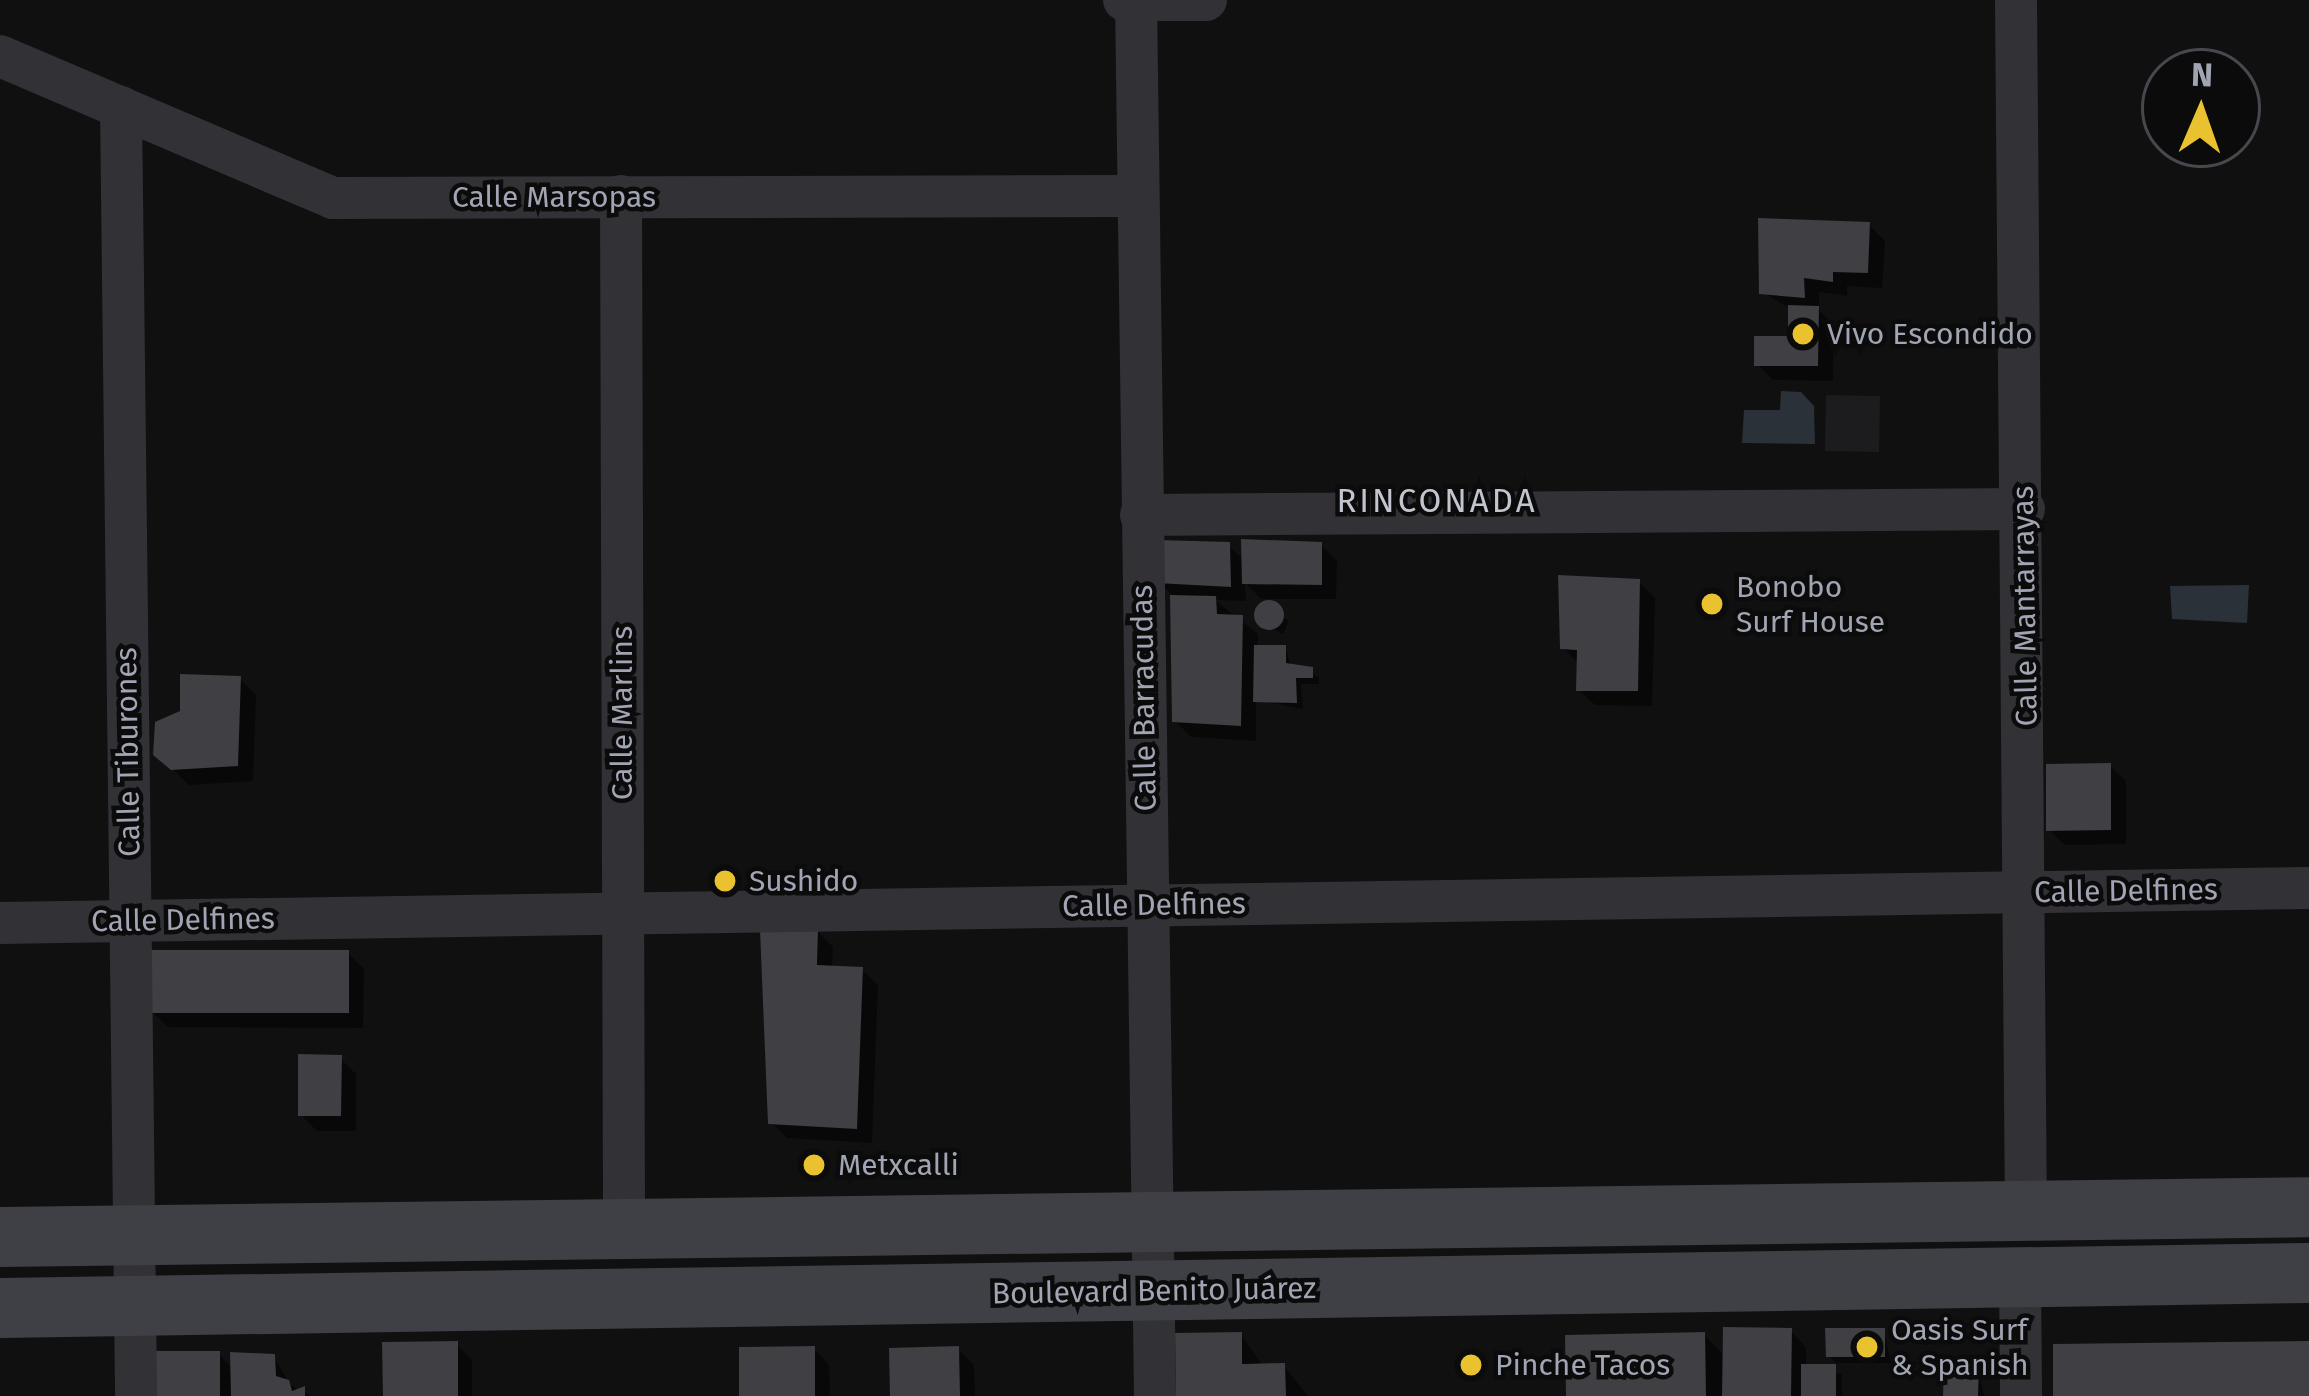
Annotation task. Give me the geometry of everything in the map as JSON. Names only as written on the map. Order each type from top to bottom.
[{"type":"street","points":[[1131,1],[1206,0]]},
{"type":"street","name":"Calle Mantarrayas","points":[[2016,0],[2028,892],[2026,1211]]},
{"type":"street","name":"Calle Barracudas","points":[[1131,1],[1155,1396]]},
{"type":"street","name":"Calle Marsopas","points":[[0,56],[334,198],[1136,196]]},
{"type":"street","name":"Calle Tiburones","points":[[122,107],[136,1396]]},
{"type":"street","name":"Calle Marlins","points":[[621,196],[624,1229]]},
{"type":"street","points":[[1141,515],[2024,509]]},
{"type":"street","name":"Calle Delfines","points":[[0,922],[2309,889]]},
{"type":"street","points":[[0,1238],[2309,1207]]},
{"type":"street","name":"Boulevard Benito Juárez","points":[[0,1308],[2309,1273]]},
{"type":"street","points":[[2020,1277],[2021,1396]]},
{"type":"shaded area","points":[[1781,391],[1801,392],[1814,406],[1815,444],[1742,443],[1744,410],[1780,410]]},
{"type":"shaded area","points":[[1826,395],[1880,396],[1879,452],[1825,451]]},
{"type":"shaded area","points":[[2249,585],[2247,623],[2172,619],[2170,586]]},
{"type":"building","points":[[1758,218],[1870,222],[1868,273],[1833,272],[1833,282],[1804,278],[1805,298],[1759,294]]},
{"type":"building","points":[[1788,305],[1819,306],[1818,366],[1754,366],[1754,336],[1788,336]]},
{"type":"building","points":[[1241,539],[1322,542],[1322,585],[1242,584]]},
{"type":"building","points":[[1158,540],[1230,542],[1231,587],[1156,583]]},
{"type":"building","points":[[1558,575],[1640,579],[1638,691],[1576,691],[1577,650],[1560,649]]},
{"type":"building","points":[[1170,595],[1216,596],[1217,614],[1243,615],[1241,726],[1172,722]]},
{"type":"building","points":[[1269,600],[1280,604],[1284,615],[1280,626],[1269,630],[1258,626],[1254,615],[1258,604]]},
{"type":"building","points":[[1254,645],[1286,645],[1286,663],[1313,667],[1313,678],[1296,678],[1297,703],[1253,702]]},
{"type":"building","points":[[180,674],[241,676],[238,766],[171,770],[153,755],[155,722],[180,711]]},
{"type":"building","points":[[2111,763],[2111,830],[2046,831],[2046,764]]},
{"type":"building","points":[[818,928],[817,965],[863,967],[857,1129],[768,1124],[760,930]]},
{"type":"building","points":[[149,950],[349,950],[349,1013],[149,1013]]},
{"type":"building","points":[[298,1054],[342,1055],[341,1116],[298,1116]]},
{"type":"building","points":[[1723,1327],[1792,1328],[1791,1396],[1722,1396]]},
{"type":"building","points":[[1825,1328],[1885,1328],[1885,1357],[1826,1357]]},
{"type":"building","points":[[1242,1332],[1242,1364],[1285,1363],[1286,1396],[1176,1396],[1175,1333]]},
{"type":"building","points":[[1705,1332],[1706,1396],[1566,1396],[1565,1335]]},
{"type":"building","points":[[458,1341],[458,1396],[383,1396],[382,1342]]},
{"type":"building","points":[[2309,1341],[2309,1396],[2053,1396],[2053,1344]]},
{"type":"building","points":[[815,1346],[815,1396],[739,1396],[739,1347]]},
{"type":"building","points":[[959,1346],[960,1396],[890,1396],[889,1348]]},
{"type":"building","points":[[144,1351],[220,1351],[220,1396],[144,1396]]},
{"type":"building","points":[[230,1352],[275,1354],[276,1376],[289,1380],[292,1391],[305,1386],[305,1396],[231,1396]]},
{"type":"building","points":[[1801,1364],[1836,1364],[1836,1396],[1801,1396]]},
{"type":"building","points":[[1944,1365],[1979,1366],[1978,1396],[1943,1396]]},
{"type":"place","name":"Vivo Escondido","points":[[1803,334]]},
{"type":"place","name":"Bonobo Surf House","points":[[1712,604]]},
{"type":"place","name":"Sushido","points":[[725,881]]},
{"type":"place","name":"Metxcalli","points":[[814,1165]]},
{"type":"place","name":"Oasis Surf & Spanish","points":[[1867,1347]]},
{"type":"place","name":"Pinche Tacos","points":[[1471,1365]]},
{"type":"district","name":"RINCONADA","points":[[1437,502]]}]
